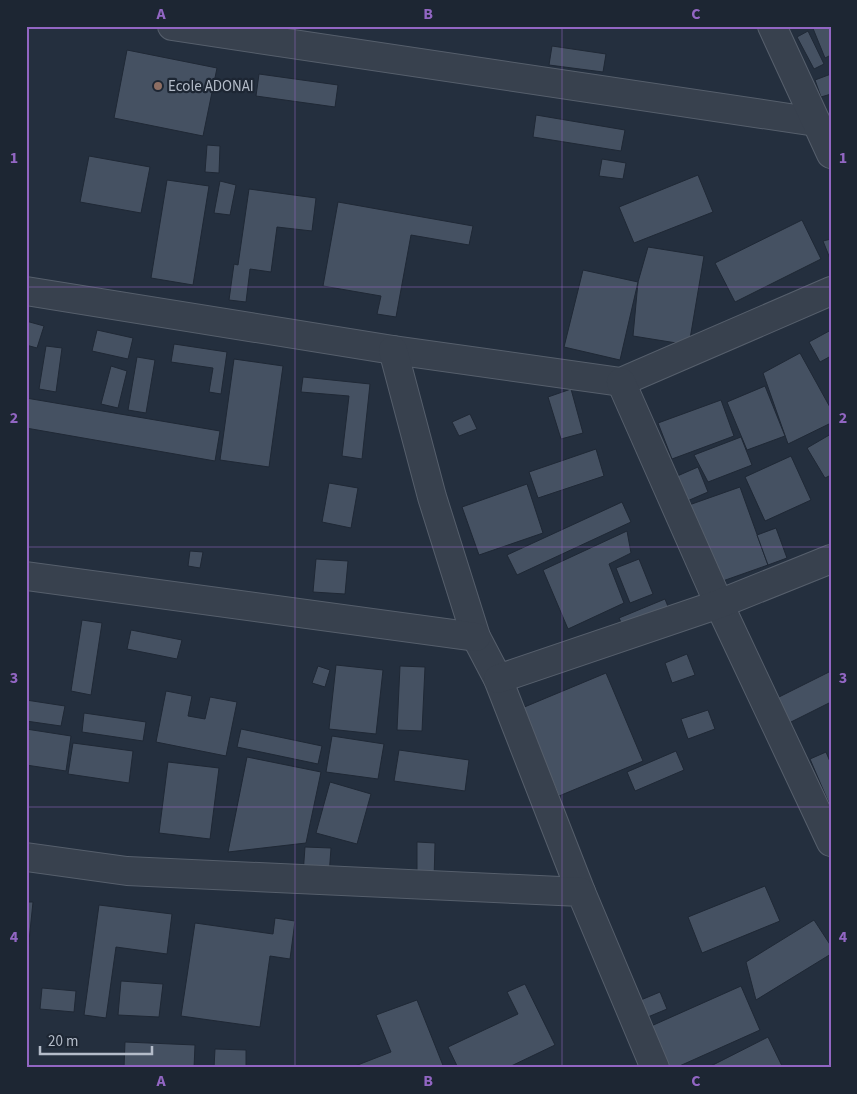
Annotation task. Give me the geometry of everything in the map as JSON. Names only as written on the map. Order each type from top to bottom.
[{"type":"street","points":[[172,26],[214,30],[816,122]]},
{"type":"street","points":[[772,26],[831,154]]},
{"type":"street","points":[[26,291],[393,350],[621,382],[831,291]]},
{"type":"street","points":[[393,350],[432,497],[476,637],[498,679],[581,892],[655,1068]]},
{"type":"street","points":[[621,382],[719,604],[831,842]]},
{"type":"street","points":[[498,679],[719,604],[831,559]]},
{"type":"street","points":[[26,576],[476,637]]},
{"type":"street","points":[[26,857],[127,870],[581,892]]},
{"type":"building","points":[[812,26],[831,26],[831,55],[825,58]]},
{"type":"building","points":[[808,31],[824,64],[814,69],[797,37]]},
{"type":"building","points":[[552,46],[606,54],[603,72],[549,65]]},
{"type":"building","points":[[127,50],[217,68],[203,136],[114,118]]},
{"type":"building","points":[[259,74],[338,85],[335,107],[256,96]]},
{"type":"building","points":[[831,74],[831,94],[821,97],[815,80]]},
{"type":"building","points":[[536,115],[625,130],[621,151],[533,137]]},
{"type":"building","points":[[207,145],[220,146],[219,173],[205,172]]},
{"type":"building","points":[[89,156],[150,167],[141,213],[80,202]]},
{"type":"building","points":[[602,159],[626,163],[623,179],[599,176]]},
{"type":"building","points":[[698,175],[713,212],[634,243],[619,207]]},
{"type":"building","points":[[167,180],[209,186],[193,285],[151,278]]},
{"type":"building","points":[[220,181],[236,185],[230,215],[214,213]]},
{"type":"building","points":[[249,189],[316,198],[312,231],[277,227],[271,272],[250,269],[246,302],[229,300],[234,264],[238,265]]},
{"type":"building","points":[[338,202],[473,226],[469,245],[411,235],[396,317],[377,314],[381,296],[323,286]]},
{"type":"building","points":[[802,220],[821,259],[735,302],[715,263]]},
{"type":"building","points":[[831,239],[831,261],[823,241]]},
{"type":"building","points":[[648,247],[704,256],[689,345],[633,336],[638,282]]},
{"type":"building","points":[[583,270],[638,282],[620,360],[564,347]]},
{"type":"building","points":[[26,321],[44,326],[37,348],[26,345]]},
{"type":"building","points":[[97,330],[133,338],[128,359],[92,351]]},
{"type":"building","points":[[831,330],[831,356],[820,362],[809,342]]},
{"type":"building","points":[[174,344],[227,352],[221,394],[209,392],[213,368],[171,362]]},
{"type":"building","points":[[46,346],[62,348],[56,392],[39,389]]},
{"type":"building","points":[[800,353],[831,409],[831,423],[788,444],[763,373]]},
{"type":"building","points":[[137,357],[155,360],[146,413],[128,410]]},
{"type":"building","points":[[234,359],[283,366],[269,467],[220,460]]},
{"type":"building","points":[[111,366],[127,371],[118,408],[101,404]]},
{"type":"building","points":[[303,377],[370,384],[362,459],[342,456],[349,396],[301,392]]},
{"type":"building","points":[[765,386],[785,436],[747,450],[727,402]]},
{"type":"building","points":[[571,389],[583,433],[561,439],[548,397]]},
{"type":"building","points":[[26,398],[220,431],[215,461],[26,428]]},
{"type":"building","points":[[721,400],[734,436],[672,459],[658,423]]},
{"type":"building","points":[[470,414],[477,429],[459,436],[452,422]]},
{"type":"building","points":[[831,434],[831,475],[825,478],[807,448]]},
{"type":"building","points":[[741,437],[752,465],[708,482],[694,455]]},
{"type":"building","points":[[596,449],[604,476],[538,498],[529,472]]},
{"type":"building","points":[[791,456],[811,500],[765,521],[745,477]]},
{"type":"building","points":[[698,467],[708,492],[678,505],[668,480]]},
{"type":"building","points":[[329,483],[358,488],[351,528],[322,522]]},
{"type":"building","points":[[527,484],[543,533],[479,555],[462,507]]},
{"type":"building","points":[[740,487],[768,565],[717,583],[689,505]]},
{"type":"building","points":[[622,502],[631,522],[517,575],[507,555]]},
{"type":"building","points":[[776,528],[787,558],[768,565],[757,535]]},
{"type":"building","points":[[627,531],[631,553],[609,564],[624,603],[568,629],[543,570]]},
{"type":"building","points":[[190,551],[203,552],[200,568],[188,566]]},
{"type":"building","points":[[316,559],[348,561],[345,594],[313,592]]},
{"type":"building","points":[[639,559],[653,594],[630,603],[616,568]]},
{"type":"building","points":[[665,599],[671,614],[626,633],[619,618]]},
{"type":"building","points":[[82,620],[102,623],[91,695],[71,691]]},
{"type":"building","points":[[131,630],[182,640],[177,659],[127,649]]},
{"type":"building","points":[[687,654],[695,675],[672,683],[665,663]]},
{"type":"building","points":[[336,665],[383,670],[376,734],[329,729]]},
{"type":"building","points":[[318,666],[330,670],[325,687],[312,683]]},
{"type":"building","points":[[400,666],[425,667],[422,731],[397,730]]},
{"type":"building","points":[[831,671],[831,702],[789,723],[777,698]]},
{"type":"building","points":[[606,673],[643,761],[559,796],[522,708]]},
{"type":"building","points":[[166,691],[192,696],[188,716],[205,719],[210,697],[237,702],[226,756],[156,742]]},
{"type":"building","points":[[26,700],[65,706],[61,726],[26,721]]},
{"type":"building","points":[[708,710],[715,729],[688,739],[681,719]]},
{"type":"building","points":[[84,713],[146,722],[143,741],[82,732]]},
{"type":"building","points":[[26,729],[71,736],[66,771],[26,765]]},
{"type":"building","points":[[241,729],[322,746],[318,764],[237,747]]},
{"type":"building","points":[[332,736],[384,744],[378,779],[326,772]]},
{"type":"building","points":[[73,743],[133,751],[129,783],[68,774]]},
{"type":"building","points":[[399,750],[469,760],[465,791],[394,781]]},
{"type":"building","points":[[676,751],[684,770],[635,791],[627,772]]},
{"type":"building","points":[[826,752],[831,764],[831,808],[810,759]]},
{"type":"building","points":[[247,757],[321,772],[306,843],[228,852]]},
{"type":"building","points":[[168,762],[219,768],[210,839],[159,833]]},
{"type":"building","points":[[330,782],[371,794],[357,844],[316,833]]},
{"type":"building","points":[[417,842],[435,843],[434,880],[417,880]]},
{"type":"building","points":[[305,847],[331,848],[329,876],[303,875]]},
{"type":"building","points":[[765,886],[780,921],[702,953],[688,917]]},
{"type":"building","points":[[26,902],[33,902],[26,970]]},
{"type":"building","points":[[99,905],[172,914],[167,954],[116,947],[106,1018],[84,1015]]},
{"type":"building","points":[[275,918],[295,921],[290,959],[270,956],[260,1027],[181,1016],[195,923],[273,934]]},
{"type":"building","points":[[814,920],[831,946],[831,954],[756,1000],[746,962]]},
{"type":"building","points":[[121,981],[163,984],[159,1017],[118,1015]]},
{"type":"building","points":[[525,984],[555,1045],[507,1068],[458,1068],[448,1047],[518,1014],[507,992]]},
{"type":"building","points":[[741,986],[760,1030],[675,1068],[667,1068],[649,1027]]},
{"type":"building","points":[[42,988],[76,991],[74,1012],[40,1009]]},
{"type":"building","points":[[660,992],[667,1009],[643,1019],[636,1002]]},
{"type":"building","points":[[417,1000],[444,1068],[350,1068],[391,1052],[376,1015]]},
{"type":"building","points":[[768,1037],[783,1068],[707,1068]]},
{"type":"building","points":[[125,1042],[195,1045],[194,1068],[124,1068]]},
{"type":"building","points":[[215,1049],[246,1050],[246,1068],[214,1068]]},
{"type":"place","name":"Ecole ADONAI","points":[[158,86]]}]
